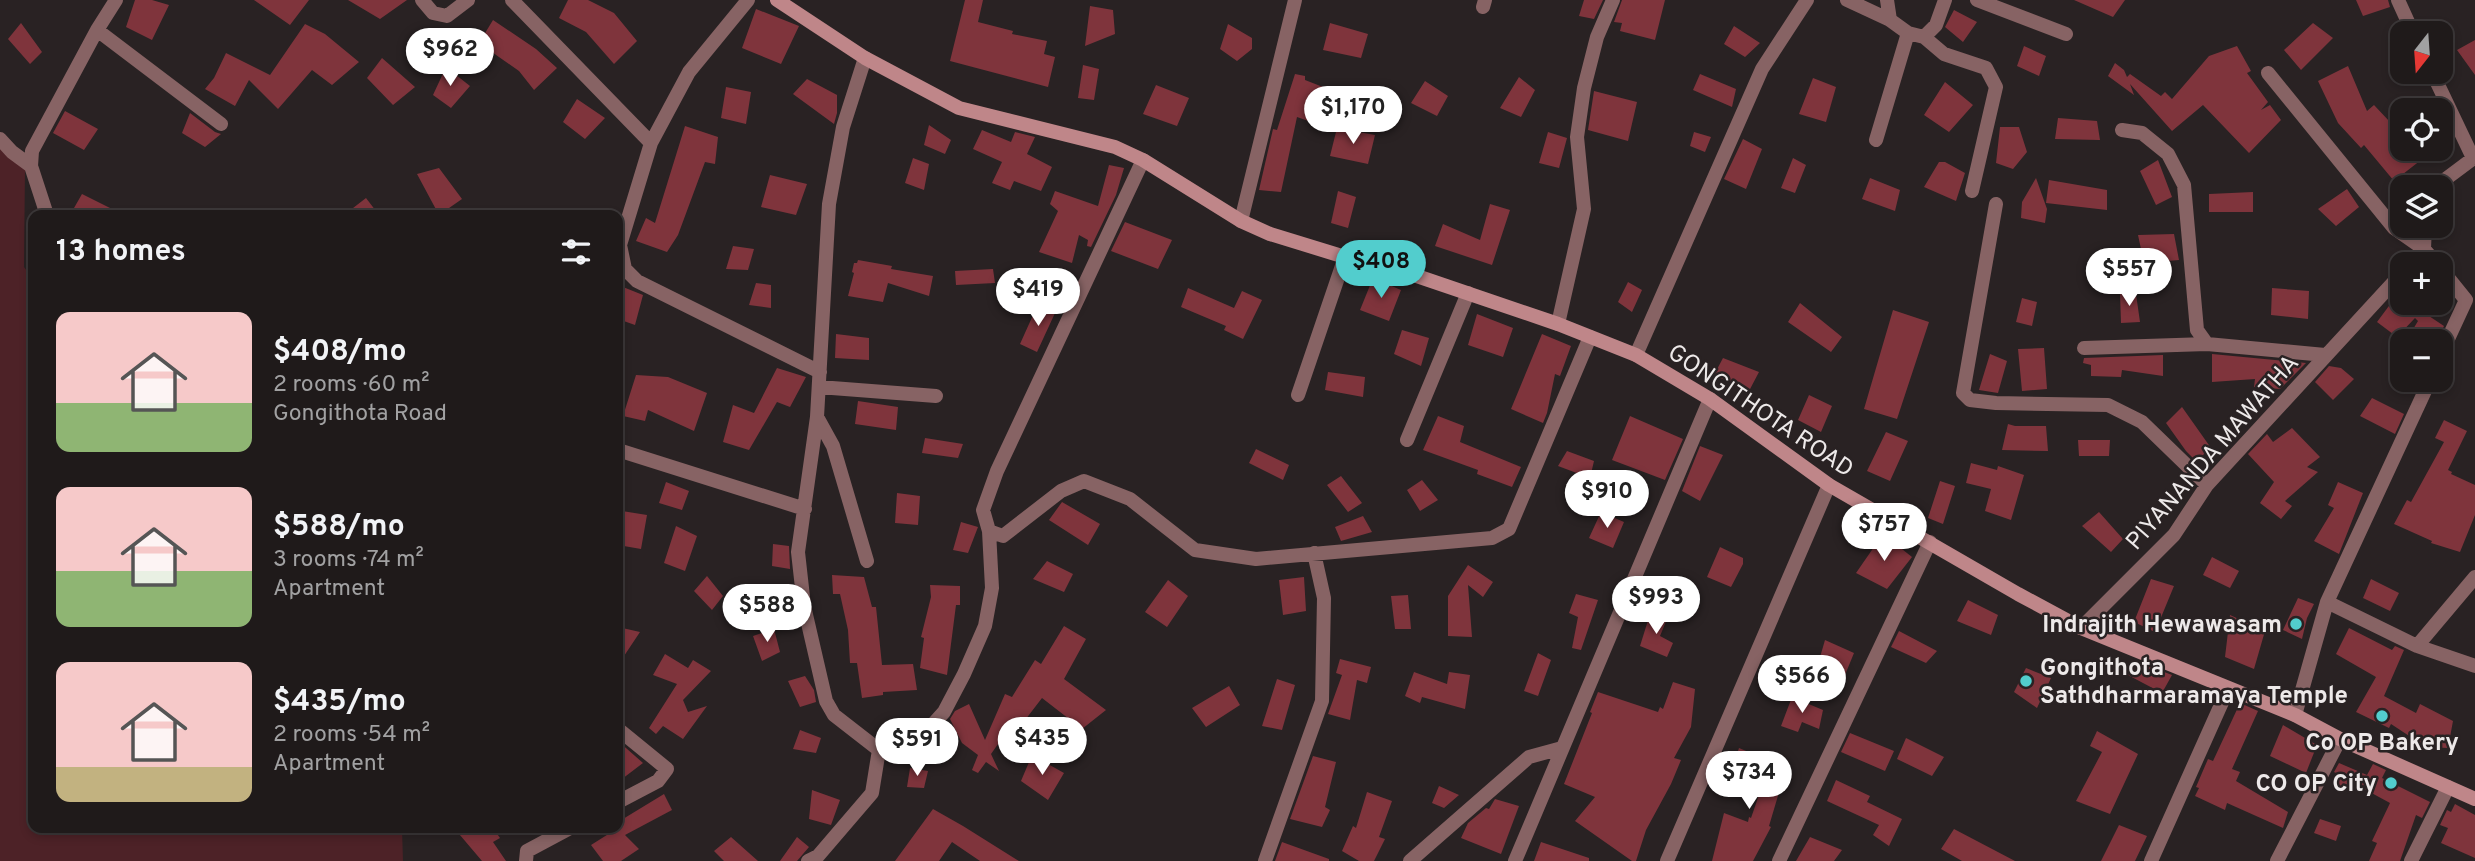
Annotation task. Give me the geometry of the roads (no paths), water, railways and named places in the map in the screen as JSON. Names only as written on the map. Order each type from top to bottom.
[{"type":"street","points":[[45,210],[30,166],[32,151],[116,0]]},
{"type":"street","points":[[422,0],[433,13],[447,16],[468,0]]},
{"type":"street","points":[[512,0],[651,143]]},
{"type":"street","points":[[623,235],[651,143],[689,72],[748,0]]},
{"type":"street","name":"GONGITHOTA ROAD","points":[[777,0],[865,58],[959,108],[1115,147],[1143,160],[1241,221],[1270,234],[1408,273],[1558,324],[1636,355],[1710,399],[1829,485],[2081,628],[2295,715],[2340,739],[2475,799]]},
{"type":"street","points":[[1241,221],[1295,0]]},
{"type":"street","points":[[1558,324],[1584,209],[1577,138],[1584,88],[1598,37],[1613,0]]},
{"type":"street","points":[[1636,355],[1762,69],[1807,0]]},
{"type":"street","points":[[1847,0],[1890,20],[1908,33],[1924,37],[1944,54],[1986,68],[1996,87],[1972,191]]},
{"type":"street","points":[[1886,0],[1890,20]]},
{"type":"street","points":[[1924,37],[1936,25],[1945,0]]},
{"type":"street","points":[[1977,0],[2066,34]]},
{"type":"street","points":[[2398,0],[2408,21]]},
{"type":"street","points":[[97,30],[221,124]]},
{"type":"street","points":[[1876,140],[1908,33]]},
{"type":"street","points":[[865,58],[843,127],[829,204],[817,417],[799,552],[803,592],[826,701],[834,715],[878,750]]},
{"type":"street","points":[[2268,73],[2394,228],[2427,252]]},
{"type":"street","points":[[2438,84],[2474,158],[2452,175]]},
{"type":"street","points":[[2122,130],[2142,133],[2168,154],[2184,185],[2197,330],[2207,344]]},
{"type":"street","points":[[0,139],[30,166]]},
{"type":"street","points":[[878,750],[926,732],[944,712],[964,674],[985,626],[992,588],[989,531],[983,510],[997,471],[1143,160]]},
{"type":"street","points":[[1996,204],[1963,393],[1970,400],[1996,403],[2108,405],[2142,422],[2207,485]]},
{"type":"street","points":[[2421,252],[2424,238]]},
{"type":"street","points":[[1298,395],[1345,257]]},
{"type":"street","points":[[623,270],[637,281],[819,380],[936,396]]},
{"type":"street","points":[[2453,284],[2466,300],[2453,329]]},
{"type":"street","name":"PIYANANDA MAWATHA","points":[[2081,628],[2174,535],[2207,485],[2390,286]]},
{"type":"street","points":[[1407,440],[1468,293]]},
{"type":"street","points":[[989,531],[1003,536],[1061,491],[1084,481],[1130,499],[1195,550],[1256,559],[1492,538],[1509,529],[1590,337]]},
{"type":"street","points":[[2084,348],[2207,344],[2325,355]]},
{"type":"street","points":[[2295,715],[2327,602],[2424,392]]},
{"type":"street","points":[[1515,861],[1710,399]]},
{"type":"street","points":[[817,417],[833,446],[867,561]]},
{"type":"street","points":[[623,452],[805,509]]},
{"type":"street","points":[[1667,861],[1829,485]]},
{"type":"street","points":[[1779,861],[1930,542]]},
{"type":"street","points":[[1265,861],[1322,701],[1324,598],[1314,553]]},
{"type":"street","points":[[2417,646],[2475,577]]},
{"type":"street","points":[[2327,602],[2417,646],[2475,666]]},
{"type":"street","points":[[2151,861],[2228,690]]},
{"type":"street","points":[[623,733],[667,769],[658,781],[623,799]]},
{"type":"street","points":[[2277,861],[2340,739]]},
{"type":"street","points":[[1410,861],[1529,757],[1562,748]]},
{"type":"street","points":[[808,861],[818,856],[872,793],[878,750]]},
{"type":"street","points":[[2411,861],[2448,787]]},
{"type":"street","points":[[526,861],[527,850],[560,833]]},
{"type":"place","name":"Indrajith Hewawasam","points":[[2296,624]]},
{"type":"place","name":"Gongithota Sathdharmaramaya Temple","points":[[2026,681]]},
{"type":"place","name":"Co OP Bakery","points":[[2382,716]]},
{"type":"place","name":"CO OP City","points":[[2391,783]]}]
